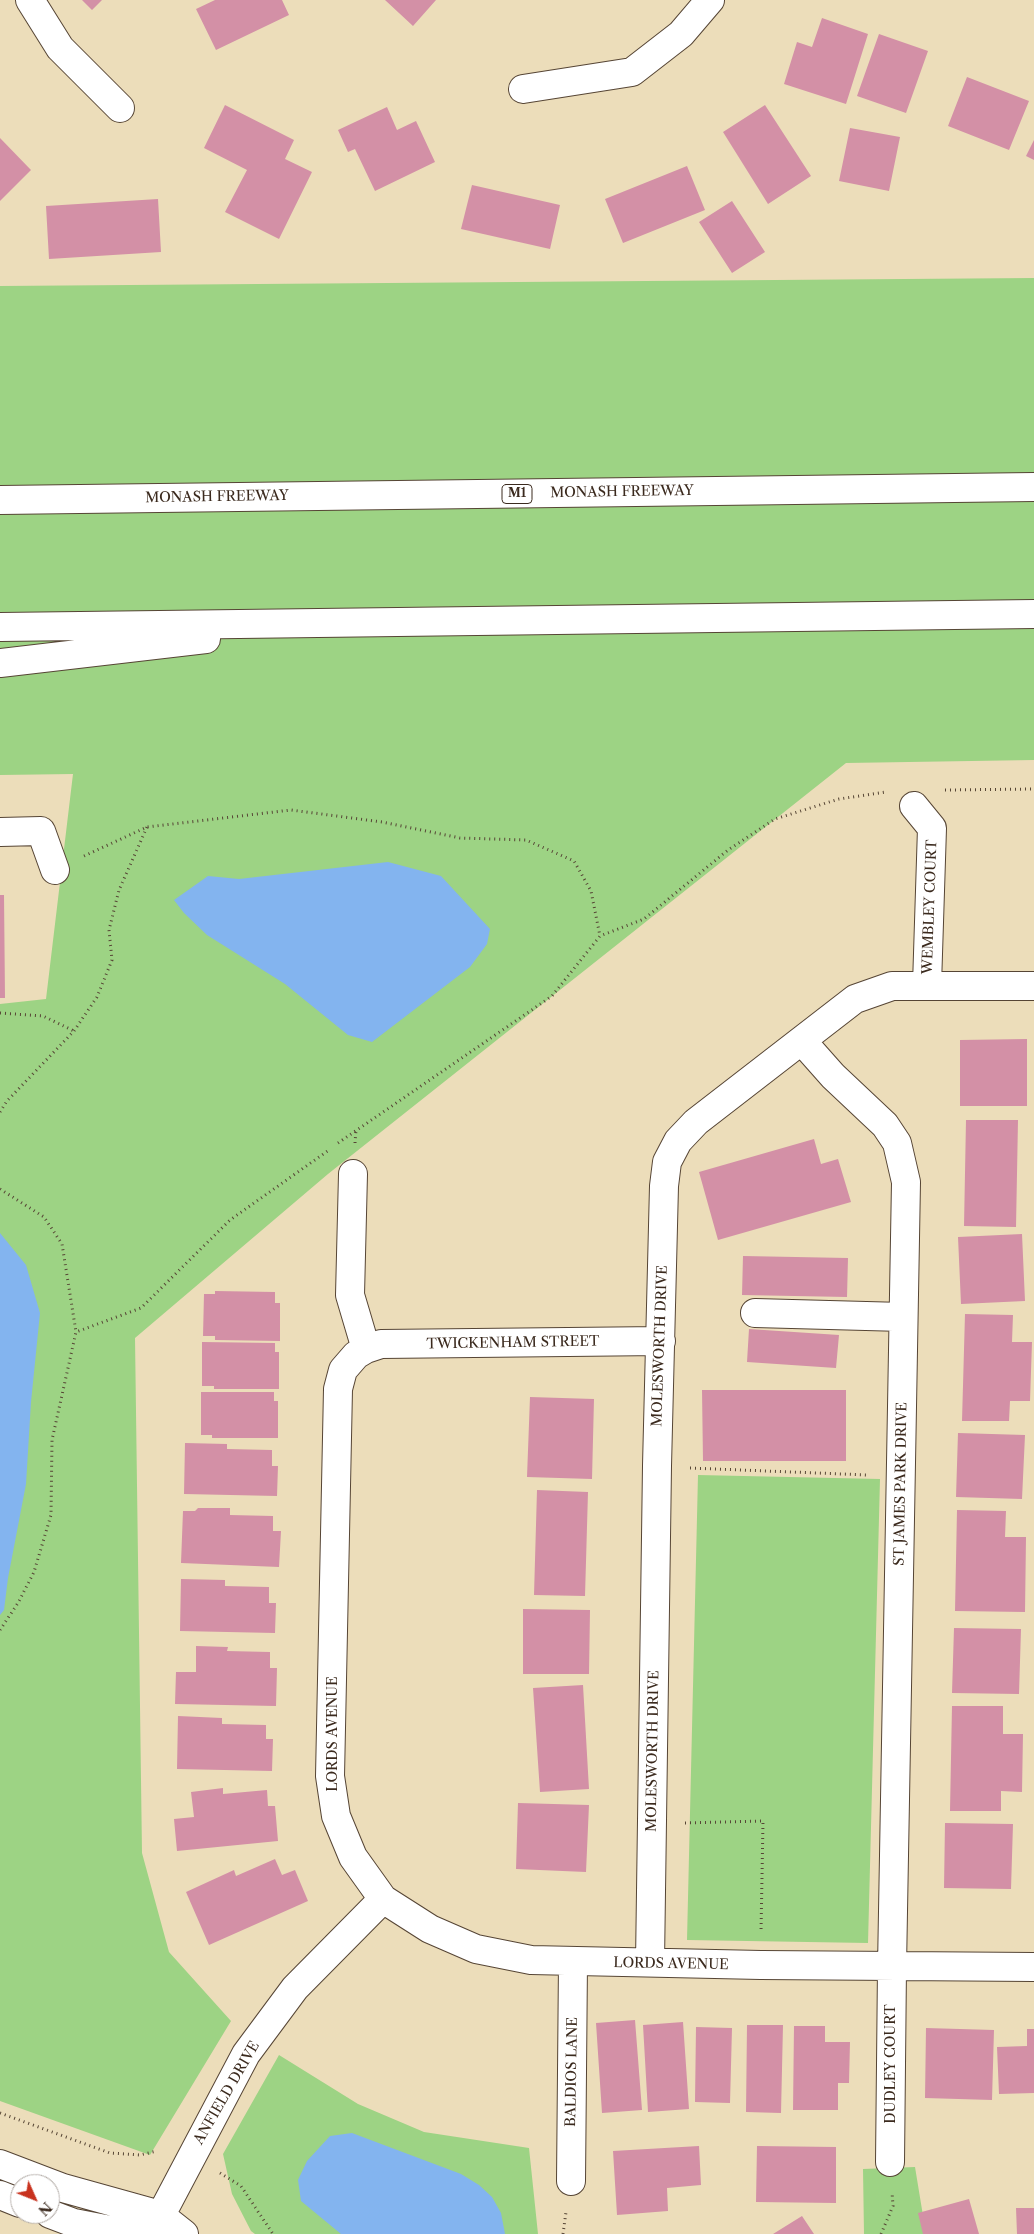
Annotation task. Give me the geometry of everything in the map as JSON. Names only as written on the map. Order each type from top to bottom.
[{"type":"main road","points":[[30,0],[60,48],[120,108]]},
{"type":"main road","points":[[523,89],[632,72],[681,34],[710,0]]},
{"type":"main road","name":"MONASH FREEWAY","points":[[0,500],[1034,487]]},
{"type":"main road","points":[[0,627],[1034,614]]},
{"type":"main road","points":[[0,663],[344,622]]},
{"type":"main road","name":"WEMBLEY COURT","points":[[904,798],[932,828],[927,985]]},
{"type":"main road","points":[[0,832],[41,831],[55,870]]},
{"type":"main road","name":"MOLESWORTH DRIVE","points":[[650,1962],[657,1466],[664,1186],[667,1162],[678,1141],[696,1122],[855,999],[892,986],[1034,986]]},
{"type":"main road","name":"ST JAMES PARK DRIVE","points":[[802,1041],[833,1076],[885,1125],[897,1143],[906,1182],[892,1967]]},
{"type":"main road","points":[[353,1174],[350,1295],[366,1349]]},
{"type":"main road","points":[[755,1313],[903,1317]]},
{"type":"main road","name":"TWICKENHAM STREET","points":[[366,1349],[382,1344],[661,1341]]},
{"type":"main road","name":"LORDS AVENUE","points":[[366,1349],[343,1370],[338,1389],[330,1776],[336,1816],[353,1857],[384,1899],[430,1929],[476,1949],[531,1960],[761,1966],[1034,1967]]},
{"type":"main road","name":"ANFIELD DRIVE","points":[[155,2225],[246,2054],[295,1988],[384,1899]]},
{"type":"main road","name":"BALDIOS LANE","points":[[571,2181],[572,1962]]},
{"type":"main road","name":"DUDLEY COURT","points":[[890,2162],[892,1967]]},
{"type":"main road","points":[[0,2164],[155,2225],[184,2234]]},
{"type":"main road","points":[[60,2218],[74,2223],[131,2234]]},
{"type":"path","points":[[939,790],[1034,789]]},
{"type":"path","points":[[76,1332],[141,1308],[230,1220],[430,1078],[552,996],[600,936],[644,919],[728,850],[775,819],[839,799],[904,798]]},
{"type":"path","points":[[55,870],[147,827],[291,810],[382,822],[460,838],[526,840],[574,860],[591,891],[600,936]]},
{"type":"path","points":[[0,1112],[7,1101],[74,1032],[97,997],[112,960],[109,930],[119,890],[147,827]]},
{"type":"path","points":[[0,1013],[43,1016],[74,1032]]},
{"type":"path","points":[[0,1189],[44,1217],[62,1244],[76,1332],[52,1440],[51,1515],[34,1572],[18,1603],[0,1630]]},
{"type":"path","points":[[657,1466],[902,1477]]},
{"type":"path","points":[[691,1468],[691,1478]]},
{"type":"path","points":[[683,1814],[682,1823],[763,1821],[761,1966]]},
{"type":"path","points":[[0,2113],[110,2153],[140,2155],[173,2146],[241,2186],[273,2234]]},
{"type":"path","points":[[881,2234],[892,2206],[890,2162]]},
{"type":"green space","points":[[1034,278],[1034,760],[846,763],[328,1174],[135,1338],[142,1853],[169,1952],[231,2021],[150,2155],[0,2101],[0,1004],[46,999],[73,774],[0,775],[0,286]]},
{"type":"green space","points":[[698,1475],[880,1479],[868,1943],[687,1940]]},
{"type":"green space","points":[[279,2055],[358,2104],[424,2132],[529,2148],[538,2234],[255,2234],[251,2231],[232,2194],[223,2154]]},
{"type":"green space","points":[[915,2167],[926,2234],[864,2234],[863,2169]]},
{"type":"water","points":[[388,862],[441,876],[490,929],[487,944],[470,967],[372,1042],[348,1035],[285,984],[207,935],[184,913],[174,900],[208,876],[239,879]]},
{"type":"water","points":[[0,1233],[26,1265],[40,1313],[31,1402],[26,1484],[8,1578],[4,1610],[0,1615]]},
{"type":"water","points":[[352,2133],[461,2174],[479,2185],[492,2197],[501,2213],[505,2234],[341,2234],[301,2201],[298,2180],[307,2161],[330,2136]]},
{"type":"building","points":[[82,0],[102,0],[92,10]]},
{"type":"building","points":[[215,0],[282,0],[289,15],[216,50],[196,9]]},
{"type":"building","points":[[385,0],[436,0],[413,26]]},
{"type":"building","points":[[822,18],[868,34],[846,104],[784,84],[797,42],[812,47]]},
{"type":"building","points":[[879,34],[928,51],[906,113],[857,96]]},
{"type":"building","points":[[967,77],[1029,101],[1009,150],[948,126]]},
{"type":"building","points":[[225,105],[294,140],[285,159],[312,172],[279,239],[225,212],[247,170],[204,148]]},
{"type":"building","points":[[765,105],[811,176],[768,204],[723,132]]},
{"type":"building","points":[[387,107],[397,130],[416,121],[435,162],[375,191],[355,149],[348,152],[338,130]]},
{"type":"building","points":[[850,128],[900,137],[889,191],[839,181]]},
{"type":"building","points":[[0,138],[31,170],[0,201]]},
{"type":"building","points":[[1034,140],[1034,160],[1026,156]]},
{"type":"building","points":[[687,166],[705,210],[623,243],[605,199]]},
{"type":"building","points":[[472,185],[560,205],[550,249],[461,229]]},
{"type":"building","points":[[158,199],[161,252],[49,259],[46,206]]},
{"type":"building","points":[[732,201],[765,252],[732,273],[699,222]]},
{"type":"building","points":[[0,895],[4,895],[5,998],[0,998]]},
{"type":"building","points":[[1027,1039],[1027,1106],[960,1106],[960,1040]]},
{"type":"building","points":[[966,1120],[1018,1120],[1016,1227],[964,1226]]},
{"type":"building","points":[[814,1139],[821,1164],[838,1159],[851,1202],[718,1240],[699,1172]]},
{"type":"building","points":[[1022,1234],[1025,1301],[961,1304],[958,1237]]},
{"type":"building","points":[[743,1256],[848,1258],[847,1297],[742,1295]]},
{"type":"building","points":[[215,1291],[275,1292],[275,1303],[280,1303],[280,1341],[215,1340],[215,1336],[203,1336],[204,1294],[215,1294]]},
{"type":"building","points":[[965,1314],[1013,1315],[1012,1342],[1032,1342],[1030,1401],[1010,1401],[1009,1421],[962,1421]]},
{"type":"building","points":[[749,1329],[839,1335],[836,1368],[747,1362]]},
{"type":"building","points":[[202,1342],[275,1343],[275,1352],[279,1352],[279,1389],[214,1389],[214,1386],[202,1386]]},
{"type":"building","points":[[702,1390],[846,1390],[846,1461],[703,1461]]},
{"type":"building","points":[[201,1392],[274,1392],[274,1401],[278,1401],[278,1438],[212,1438],[212,1435],[201,1435]]},
{"type":"building","points":[[530,1397],[594,1399],[592,1479],[527,1477]]},
{"type":"building","points":[[958,1433],[1025,1435],[1022,1499],[956,1497]]},
{"type":"building","points":[[185,1443],[227,1444],[227,1449],[272,1450],[272,1466],[278,1466],[277,1496],[184,1494]]},
{"type":"building","points":[[537,1490],[588,1492],[585,1596],[534,1595]]},
{"type":"building","points":[[198,1508],[230,1508],[230,1515],[273,1516],[273,1531],[281,1531],[279,1567],[181,1563],[183,1511],[195,1511]]},
{"type":"building","points":[[957,1510],[1006,1511],[1005,1537],[1026,1537],[1025,1612],[955,1611]]},
{"type":"building","points":[[181,1579],[225,1580],[225,1586],[269,1587],[269,1603],[276,1603],[275,1633],[180,1631]]},
{"type":"building","points":[[523,1609],[590,1610],[589,1674],[523,1674]]},
{"type":"building","points":[[954,1628],[1021,1629],[1019,1694],[952,1693]]},
{"type":"building","points":[[196,1646],[228,1647],[227,1651],[270,1652],[270,1668],[277,1668],[276,1706],[175,1704],[176,1672],[196,1672]]},
{"type":"building","points":[[583,1685],[589,1789],[540,1792],[533,1688]]},
{"type":"building","points":[[952,1706],[1003,1706],[1003,1734],[1023,1734],[1022,1792],[1001,1791],[1001,1811],[950,1811]]},
{"type":"building","points":[[178,1716],[222,1718],[222,1724],[266,1725],[266,1739],[273,1739],[272,1771],[177,1769]]},
{"type":"building","points":[[223,1788],[223,1794],[267,1790],[268,1806],[275,1806],[278,1841],[177,1851],[174,1819],[194,1817],[191,1792]]},
{"type":"building","points":[[518,1803],[589,1805],[586,1872],[516,1869]]},
{"type":"building","points":[[945,1823],[1013,1824],[1011,1889],[944,1888]]},
{"type":"building","points":[[275,1859],[282,1875],[295,1870],[308,1901],[209,1945],[186,1892],[234,1870],[236,1876]]},
{"type":"building","points":[[635,2020],[642,2110],[602,2113],[596,2023]]},
{"type":"building","points":[[683,2022],[689,2109],[648,2112],[643,2025]]},
{"type":"building","points":[[747,2025],[783,2025],[781,2113],[746,2112]]},
{"type":"building","points":[[794,2026],[825,2026],[825,2042],[850,2042],[849,2083],[838,2083],[838,2110],[793,2110]]},
{"type":"building","points":[[696,2027],[732,2028],[730,2103],[695,2102]]},
{"type":"building","points":[[926,2028],[994,2030],[992,2100],[925,2098]]},
{"type":"building","points":[[1027,2029],[1034,2029],[1034,2093],[999,2094],[997,2047],[1027,2046]]},
{"type":"building","points":[[699,2146],[701,2185],[667,2188],[668,2211],[617,2215],[613,2151]]},
{"type":"building","points":[[757,2146],[836,2147],[836,2203],[756,2202]]},
{"type":"building","points":[[969,2199],[979,2234],[923,2234],[918,2213]]},
{"type":"building","points":[[1016,2208],[1034,2208],[1034,2234],[1017,2234]]},
{"type":"building","points":[[802,2216],[814,2234],[773,2234]]}]
